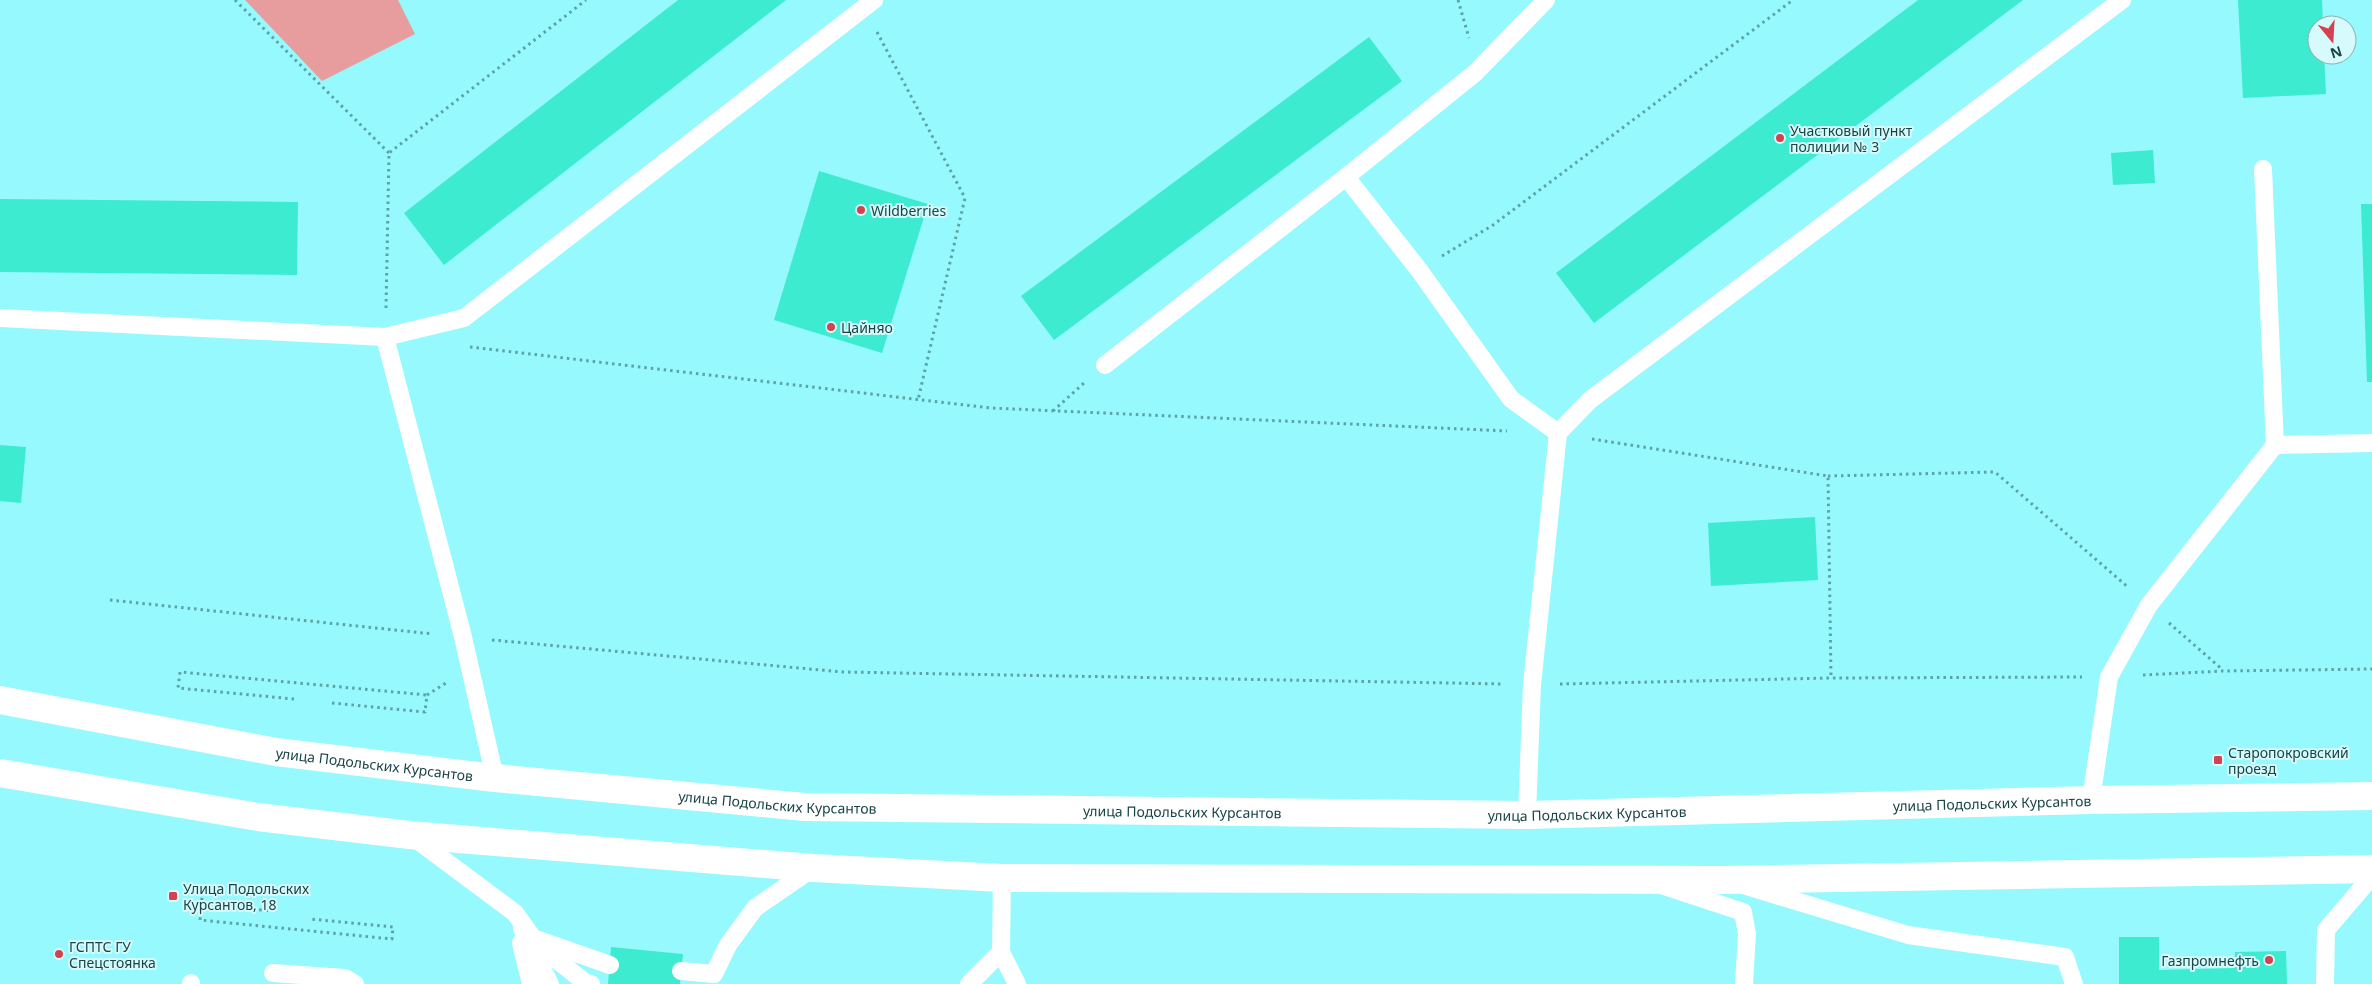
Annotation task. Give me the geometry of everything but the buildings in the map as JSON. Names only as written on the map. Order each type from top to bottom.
[{"type":"main road","name":"улица Подольских Курсантов","points":[[0,700],[276,752],[495,778],[805,807],[1527,814],[2091,800],[2372,796]]},
{"type":"main road","points":[[0,773],[258,817],[410,835],[813,868],[1002,878],[1726,880],[2372,869]]},
{"type":"lane","points":[[1105,365],[1346,177],[1475,73],[1546,0]]},
{"type":"lane","points":[[1527,814],[1532,685],[1558,434],[1590,400],[2122,0]]},
{"type":"lane","points":[[0,318],[385,337],[464,318],[869,4]]},
{"type":"lane","points":[[2091,800],[2109,676],[2150,605],[2275,445],[2263,169]]},
{"type":"lane","points":[[1346,177],[1419,270],[1511,400],[1558,434]]},
{"type":"lane","points":[[385,337],[463,637],[495,778]]},
{"type":"lane","points":[[2275,445],[2372,443]]},
{"type":"lane","points":[[410,835],[515,913],[559,980],[564,984]]},
{"type":"lane","points":[[681,972],[712,979],[728,945],[756,908],[813,868]]},
{"type":"lane","points":[[2326,984],[2326,930],[2372,876]]},
{"type":"lane","points":[[1002,878],[1000,952],[1003,984]]},
{"type":"lane","points":[[1645,880],[1743,912],[1747,934],[1744,984]]},
{"type":"lane","points":[[1726,880],[1908,935],[2065,957],[2074,984]]},
{"type":"lane","points":[[515,913],[528,983]]},
{"type":"lane","points":[[515,913],[550,984]]},
{"type":"lane","points":[[533,938],[610,965]]},
{"type":"lane","points":[[533,938],[548,953],[586,983],[590,984]]},
{"type":"lane","points":[[969,984],[1000,952]]},
{"type":"lane","points":[[1000,952],[1017,984]]},
{"type":"lane","points":[[273,973],[345,978],[355,984]]},
{"type":"path","points":[[235,0],[389,153],[385,337]]},
{"type":"path","points":[[389,153],[586,0]]},
{"type":"path","points":[[1458,0],[1472,49],[1475,73]]},
{"type":"path","points":[[1419,270],[1493,225],[1793,0]]},
{"type":"path","points":[[869,4],[964,198],[918,400]]},
{"type":"path","points":[[464,346],[991,408],[1509,431]]},
{"type":"path","points":[[1053,411],[1105,365]]},
{"type":"path","points":[[1558,434],[1828,476],[1995,472],[2150,605],[2223,671]]},
{"type":"path","points":[[1828,476],[1831,678]]},
{"type":"path","points":[[110,600],[463,637],[843,672],[1532,685],[1831,678],[2109,676],[2223,671],[2372,669]]},
{"type":"path","points":[[294,699],[178,688],[180,672],[427,695],[449,680]]},
{"type":"path","points":[[332,703],[425,712],[427,695]]},
{"type":"path","points":[[203,885],[200,920],[392,939],[393,927],[310,919]]},
{"type":"path","points":[[201,904],[272,911]]},
{"type":"shaded area","points":[[245,0],[398,0],[415,34],[322,81]]},
{"type":"place","name":"Участковый пункт полиции № 3","points":[[1780,138]]},
{"type":"place","name":"Wildberries","points":[[861,210]]},
{"type":"place","name":"Цайняо","points":[[831,327]]},
{"type":"place","name":"Старопокровский проезд","points":[[2218,760]]},
{"type":"place","name":"Улица Подольских Курсантов, 18","points":[[173,896]]},
{"type":"place","name":"ГСПТС ГУ Спецстоянка","points":[[59,954]]},
{"type":"place","name":"Газпромнефть","points":[[2269,960]]}]
